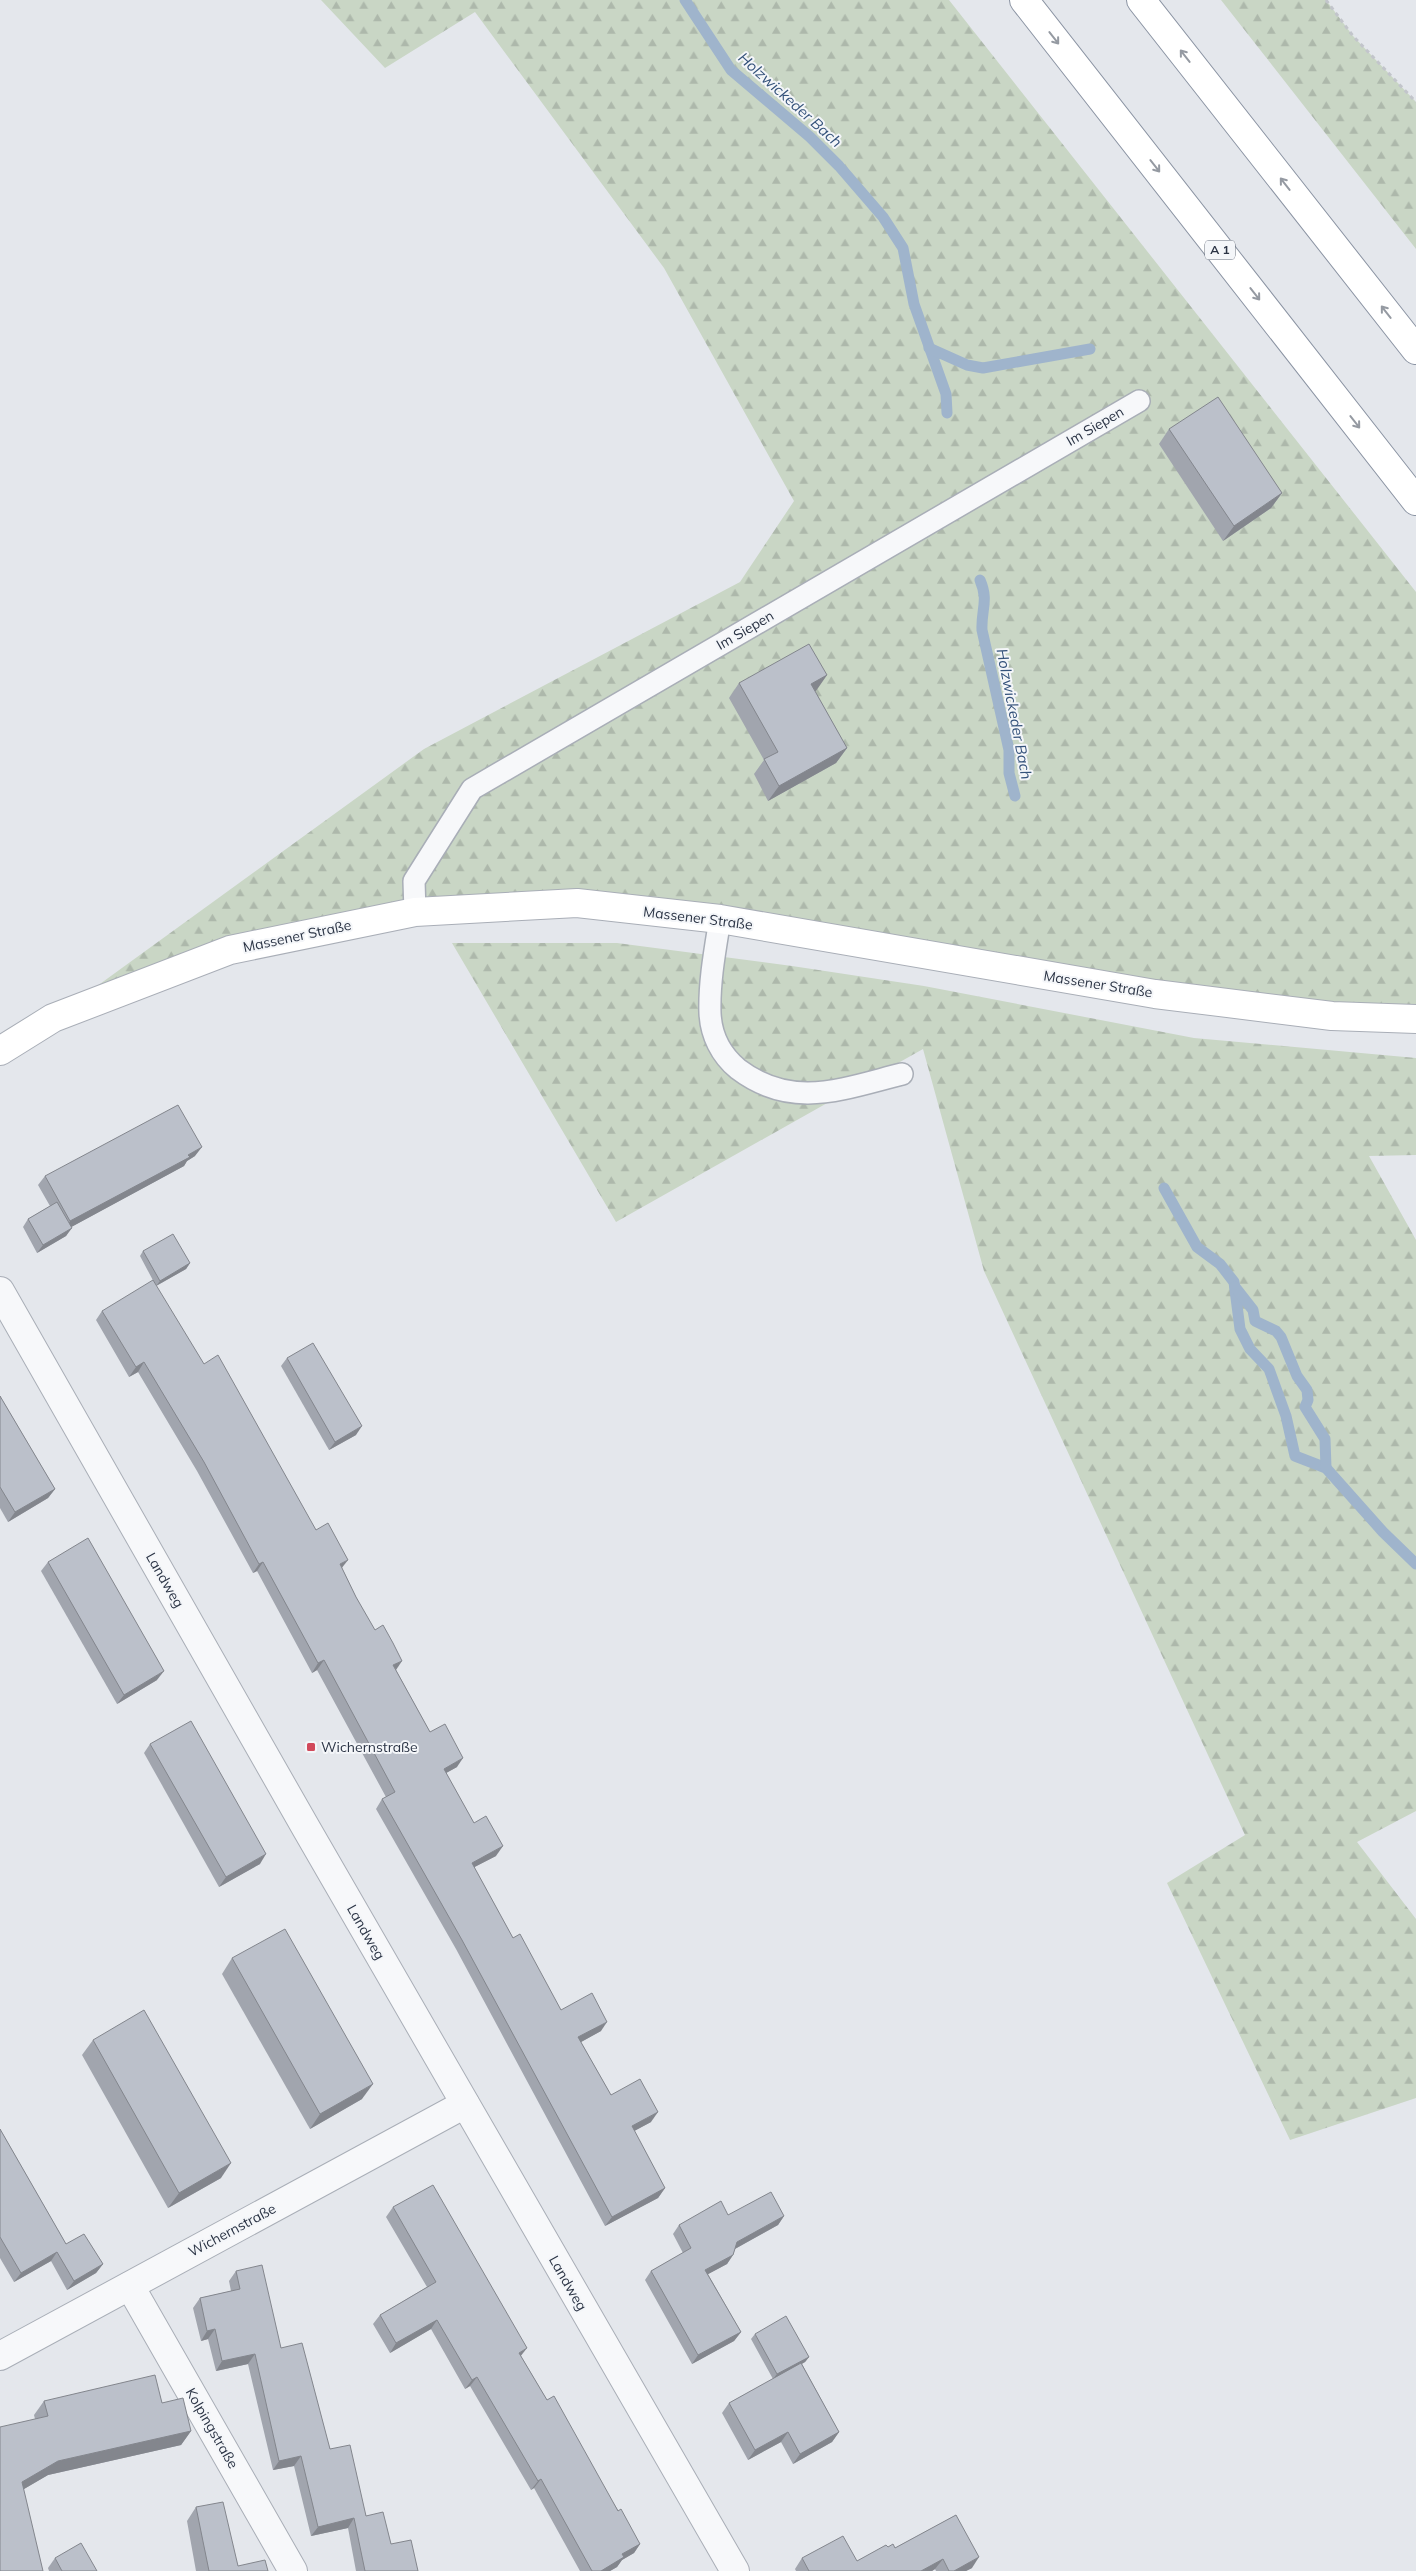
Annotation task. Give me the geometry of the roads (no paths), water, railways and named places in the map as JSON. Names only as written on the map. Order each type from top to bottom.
[{"type":"main road","name":"A 1","points":[[1024,0],[1416,501]]},
{"type":"main road","points":[[1141,0],[1416,350]]},
{"type":"main road","name":"Massener Straße","points":[[0,1051],[53,1018],[230,950],[415,912],[577,903],[720,919],[1155,994],[1332,1016],[1416,1019]]},
{"type":"street","name":"Landweg","points":[[0,1291],[465,2104],[735,2571]]},
{"type":"street","name":"Wichernstraße","points":[[0,2356],[465,2104]]},
{"type":"street","name":"Kolpingstraße","points":[[130,2286],[294,2571]]},
{"type":"lane","name":"Im Siepen","points":[[415,912],[414,881],[472,789],[1139,401]]},
{"type":"lane","points":[[720,919],[712,974],[710,1014],[714,1035],[726,1059],[751,1078],[789,1093],[806,1094],[846,1088],[902,1074]]},
{"type":"waterway","name":"Holzwickeder Bach","points":[[685,0],[731,70],[810,137],[839,166],[883,217],[903,248],[914,304],[946,394],[947,413]]},
{"type":"waterway","points":[[929,348],[967,365],[983,368],[1090,349]]},
{"type":"waterway","name":"Holzwickeder Bach","points":[[980,580],[984,594],[982,630],[1009,750],[1009,773],[1015,796]]},
{"type":"waterway","name":"Holzwickeder Bach","points":[[1164,1188],[1197,1247],[1220,1264],[1234,1282],[1240,1329],[1250,1349],[1269,1369],[1286,1416],[1295,1456],[1326,1468],[1383,1532],[1416,1564]]},
{"type":"waterway","points":[[1235,1287],[1253,1310],[1255,1321],[1276,1331],[1281,1337],[1297,1376],[1307,1390],[1308,1400],[1305,1407],[1325,1439],[1326,1468]]},
{"type":"place","name":"Wichernstraße","points":[[311,1747]]}]
